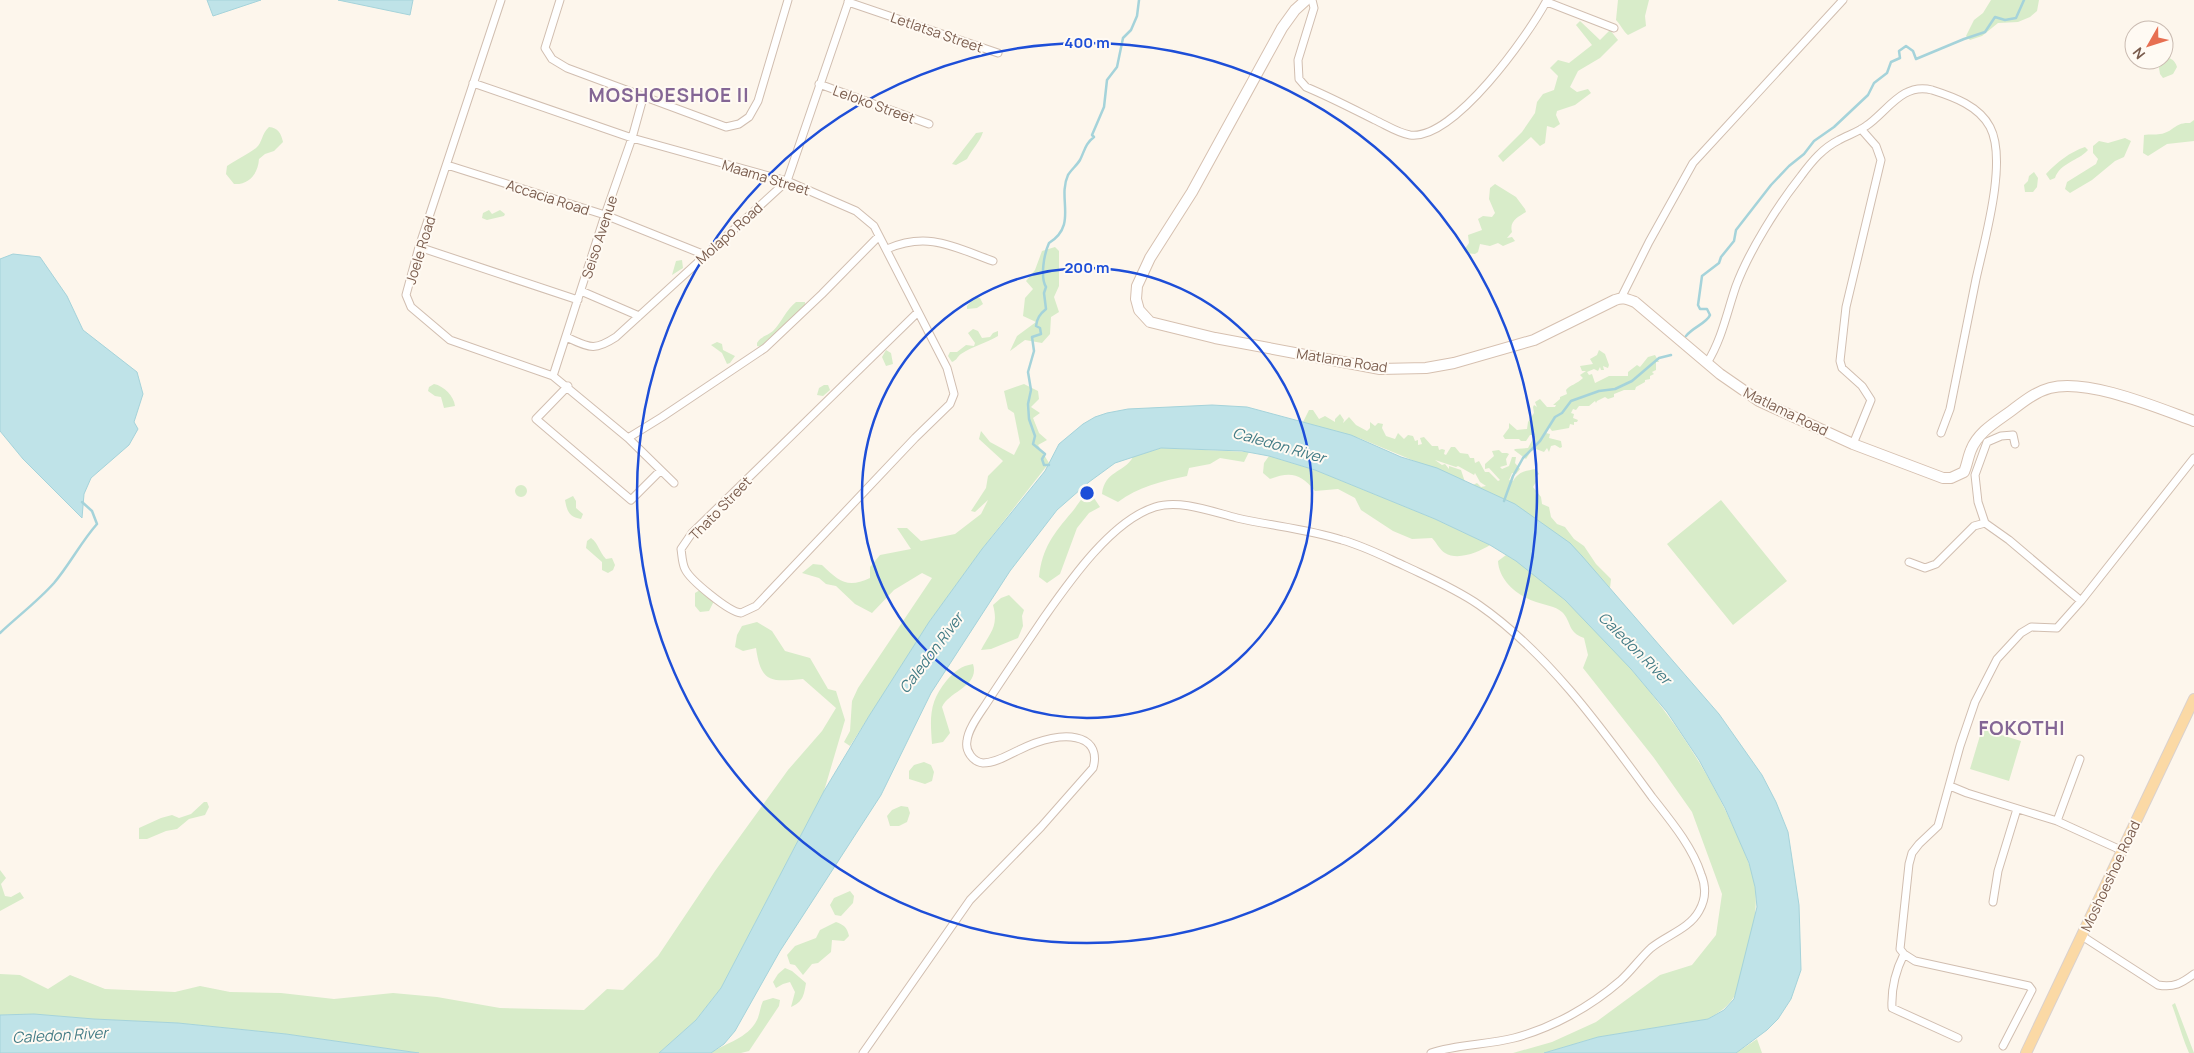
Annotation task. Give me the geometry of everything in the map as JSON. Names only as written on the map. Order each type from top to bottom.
[{"type":"main road","name":"Moshoeshoe Road","points":[[2026,1053],[2194,699]]},
{"type":"street","name":"Joele Road","points":[[501,0],[419,247],[406,295],[411,307],[450,340],[553,376],[568,386],[628,438],[674,483]]},
{"type":"street","points":[[560,0],[545,48],[552,59],[567,68],[726,128],[738,124],[749,117],[758,101],[788,0]]},
{"type":"street","name":"Matlama Road","points":[[1306,0],[1295,10],[1282,28],[1192,192],[1147,264],[1136,286],[1136,299],[1139,310],[1150,322],[1189,332],[1380,369],[1426,368],[1454,363],[1534,340],[1621,298],[1634,302],[1707,363],[1759,401],[1853,444],[1943,478],[1958,476],[1964,472],[1971,450],[1978,438],[1991,425],[2041,391],[2067,386],[2107,392],[2194,421]]},
{"type":"street","points":[[1312,0],[1314,8],[1298,60],[1299,79],[1306,87],[1396,130],[1414,136],[1441,126],[1465,109],[1518,46],[1547,1],[1614,28]]},
{"type":"street","points":[[1621,298],[1648,242],[1693,163],[1843,0]]},
{"type":"street","name":"Letlatsa Street","points":[[849,1],[998,52]]},
{"type":"street","name":"Molapo Road","points":[[566,337],[587,347],[596,348],[616,337],[787,181],[849,1]]},
{"type":"street","name":"Maama Street","points":[[473,83],[632,138],[787,181],[856,211],[868,219],[886,249],[947,368],[954,394]]},
{"type":"street","name":"Leloko Street","points":[[820,84],[929,124]]},
{"type":"street","points":[[1707,363],[1717,348],[1736,286],[1746,263],[1787,194],[1814,159],[1825,149],[1861,129],[1899,96],[1909,91],[1925,88],[1952,98],[1981,113],[1991,129],[1996,167],[1991,209],[1950,409],[1941,433]]},
{"type":"street","name":"Seiso Avenue","points":[[553,376],[632,138],[643,98]]},
{"type":"street","points":[[1853,444],[1871,400],[1862,386],[1842,368],[1840,361],[1841,350],[1846,307],[1880,160],[1876,146],[1861,129]]},
{"type":"street","name":"Accacia Road","points":[[447,165],[605,215],[705,254]]},
{"type":"street","points":[[628,438],[765,348],[879,236]]},
{"type":"street","points":[[886,249],[898,244],[927,240],[993,261]]},
{"type":"street","points":[[419,247],[578,300]]},
{"type":"street","points":[[581,291],[639,316]]},
{"type":"street","name":"Thato Street","points":[[918,312],[692,533],[681,549],[684,568],[689,576],[730,610],[741,613],[756,606],[915,438],[950,404],[954,394]]},
{"type":"street","points":[[568,386],[536,418],[631,500],[660,471]]},
{"type":"street","points":[[2015,444],[2013,435],[2001,436],[1988,442],[1979,462],[1975,475],[1975,485],[1985,523],[2009,540],[2081,601]]},
{"type":"street","points":[[2003,1046],[2028,1002],[2032,990],[2029,986],[1915,961],[1900,949],[1909,864],[1912,853],[1938,826],[1960,746],[1975,702],[1997,659],[2021,633],[2031,627],[2057,628],[2081,601],[2194,458]]},
{"type":"street","points":[[863,1053],[970,900],[1042,827],[1093,768],[1095,761],[1091,746],[1085,741],[1076,738],[1054,738],[1039,742],[998,760],[984,763],[978,761],[970,753],[966,740],[979,714],[1084,562],[1120,528],[1139,514],[1161,505],[1192,508],[1344,540],[1450,587],[1478,604],[1504,624],[1558,678],[1613,743],[1696,860],[1705,887],[1699,911],[1682,928],[1652,947],[1639,963],[1596,1000],[1572,1015],[1539,1030],[1494,1042],[1431,1053]]},
{"type":"street","points":[[1909,562],[1925,568],[1936,564],[1974,526],[1985,523]]},
{"type":"street","points":[[2057,821],[2080,759]]},
{"type":"street","points":[[1950,786],[2057,821],[2123,851]]},
{"type":"street","points":[[1993,902],[1998,871],[2017,809]]},
{"type":"street","points":[[2082,936],[2158,985],[2170,988],[2182,983],[2194,974]]},
{"type":"street","points":[[1904,954],[1896,971],[1891,992],[1892,1008],[1958,1038]]},
{"type":"green space","points":[[1618,0],[1649,0],[1645,16],[1646,26],[1628,35],[1616,20]]},
{"type":"green space","points":[[1991,0],[2039,0],[2037,11],[2030,17],[2018,22],[1998,23],[1982,36],[1970,40],[1966,36],[1974,20],[1983,13]]},
{"type":"green space","points":[[1580,21],[1600,40],[1610,30],[1618,40],[1600,58],[1578,71],[1570,87],[1577,92],[1588,89],[1591,93],[1575,105],[1557,111],[1556,115],[1560,124],[1554,128],[1547,126],[1545,143],[1540,146],[1531,137],[1503,162],[1498,156],[1522,132],[1535,113],[1537,102],[1543,94],[1554,90],[1558,76],[1550,68],[1558,60],[1569,63],[1592,45],[1576,25]]},
{"type":"green space","points":[[2175,63],[2177,67],[2173,74],[2163,78],[2159,70],[2174,70]]},
{"type":"green space","points":[[2194,120],[2194,141],[2167,144],[2148,156],[2143,153],[2144,135],[2165,133],[2181,124],[2190,123]]},
{"type":"green space","points":[[269,127],[275,128],[279,132],[283,142],[274,151],[265,154],[259,159],[257,169],[252,178],[244,183],[234,184],[226,174],[227,166],[256,148]]},
{"type":"green space","points":[[983,132],[967,159],[956,165],[952,164],[976,133]]},
{"type":"green space","points":[[2125,138],[2131,141],[2124,157],[2115,161],[2092,180],[2070,193],[2065,189],[2067,182],[2096,164],[2098,159],[2093,153],[2093,146],[2099,141],[2108,143]]},
{"type":"green space","points":[[2085,147],[2088,150],[2084,154],[2065,165],[2055,178],[2050,180],[2046,174],[2055,165]]},
{"type":"green space","points":[[2034,172],[2038,178],[2037,187],[2033,192],[2025,192],[2024,185],[2028,181],[2029,176]]},
{"type":"green space","points":[[1495,184],[1516,197],[1525,209],[1526,212],[1513,222],[1512,232],[1507,238],[1512,237],[1515,241],[1503,246],[1498,243],[1490,246],[1480,244],[1478,252],[1475,254],[1466,253],[1464,250],[1469,243],[1468,235],[1482,230],[1478,219],[1483,216],[1492,217],[1495,213],[1489,199],[1490,188]]},
{"type":"green space","points":[[489,210],[492,214],[500,210],[505,214],[504,216],[487,220],[482,218],[483,213]]},
{"type":"green space","points":[[1055,247],[1059,251],[1059,286],[1054,297],[1059,312],[1051,317],[1050,334],[1042,343],[1025,340],[1010,351],[1017,336],[1036,322],[1023,316],[1025,298],[1033,289],[1026,281],[1035,270],[1042,251]]},
{"type":"green space","points":[[682,260],[683,268],[672,275],[676,261]]},
{"type":"green space","points":[[975,297],[980,298],[983,304],[977,308],[967,309],[967,306]]},
{"type":"green space","points":[[796,302],[805,302],[805,306],[766,344],[761,347],[757,346],[762,337],[773,331]]},
{"type":"green space","points":[[973,329],[978,331],[982,338],[990,337],[998,331],[998,336],[966,351],[952,362],[948,356],[950,352],[957,352],[966,345],[974,346],[975,343],[968,333]]},
{"type":"green space","points":[[717,342],[722,344],[723,350],[735,356],[730,363],[727,364],[722,353],[711,345]]},
{"type":"green space","points":[[886,350],[891,353],[893,364],[886,366],[882,357]]},
{"type":"green space","points":[[1599,350],[1605,354],[1609,365],[1608,368],[1603,366],[1604,370],[1601,370],[1600,367],[1598,371],[1594,369],[1587,372],[1589,375],[1592,374],[1595,383],[1609,376],[1628,376],[1628,372],[1637,365],[1640,367],[1648,357],[1655,355],[1659,362],[1656,362],[1656,370],[1652,372],[1654,374],[1650,376],[1650,379],[1645,380],[1635,390],[1624,390],[1614,394],[1614,397],[1608,399],[1605,397],[1589,406],[1579,406],[1576,410],[1573,409],[1571,413],[1574,414],[1573,418],[1578,420],[1574,422],[1574,425],[1570,424],[1569,428],[1552,431],[1549,427],[1546,433],[1550,434],[1549,438],[1561,441],[1562,447],[1551,446],[1549,452],[1547,448],[1544,452],[1536,449],[1531,451],[1526,459],[1514,450],[1528,448],[1535,435],[1530,435],[1526,441],[1505,439],[1503,436],[1509,428],[1509,423],[1517,430],[1527,429],[1528,422],[1534,413],[1533,407],[1534,405],[1537,407],[1535,402],[1540,399],[1547,407],[1555,407],[1556,405],[1553,405],[1560,397],[1567,394],[1566,390],[1583,378],[1580,375],[1586,371],[1582,371],[1580,366],[1593,364],[1590,359],[1597,355]]},
{"type":"green space","points":[[434,384],[448,392],[455,406],[444,408],[441,397],[435,396],[428,391],[429,387]]},
{"type":"green space","points":[[1024,384],[1038,391],[1039,399],[1031,407],[1040,413],[1033,418],[1039,433],[1047,440],[1038,445],[1049,463],[982,549],[929,622],[850,746],[844,742],[850,731],[852,701],[858,688],[932,578],[922,573],[894,590],[872,613],[855,604],[836,586],[826,584],[819,578],[802,573],[813,564],[822,565],[844,582],[855,583],[862,581],[870,578],[870,567],[880,555],[911,549],[897,528],[907,528],[921,541],[955,534],[981,514],[988,500],[975,512],[971,511],[986,488],[988,476],[1003,461],[979,439],[981,431],[990,442],[1014,455],[1020,443],[1014,413],[1008,409],[1004,391]]},
{"type":"green space","points":[[828,385],[830,390],[823,396],[817,395],[819,388]]},
{"type":"green space","points":[[1309,410],[1313,410],[1319,419],[1325,416],[1335,422],[1335,419],[1340,414],[1344,420],[1343,423],[1349,417],[1356,425],[1367,431],[1370,428],[1370,422],[1375,426],[1378,423],[1383,424],[1382,428],[1386,436],[1395,439],[1398,433],[1404,439],[1408,435],[1413,436],[1415,441],[1418,440],[1418,445],[1422,444],[1420,438],[1424,437],[1432,446],[1438,446],[1439,450],[1445,450],[1444,454],[1446,455],[1451,447],[1455,447],[1460,453],[1468,454],[1470,458],[1474,458],[1475,463],[1479,461],[1485,472],[1489,472],[1498,481],[1500,480],[1489,468],[1485,469],[1485,464],[1494,456],[1492,451],[1499,450],[1502,453],[1509,454],[1506,459],[1507,465],[1500,467],[1502,469],[1509,466],[1512,457],[1516,457],[1515,463],[1520,469],[1516,474],[1512,473],[1509,480],[1513,481],[1520,473],[1536,469],[1539,474],[1535,477],[1536,482],[1533,487],[1541,497],[1542,504],[1549,507],[1551,517],[1557,524],[1565,527],[1574,539],[1584,546],[1596,564],[1611,579],[1610,588],[1580,556],[1548,528],[1512,504],[1473,485],[1477,483],[1481,487],[1486,486],[1480,482],[1475,473],[1474,475],[1458,466],[1435,460],[1442,465],[1445,464],[1449,469],[1449,466],[1461,470],[1465,482],[1359,438],[1303,422]]},
{"type":"green space","points":[[1161,448],[1249,452],[1244,462],[1220,458],[1210,464],[1189,468],[1187,476],[1151,485],[1134,492],[1118,502],[1102,494],[1110,476],[1124,467],[1133,457]]},
{"type":"green space","points":[[1269,456],[1315,470],[1435,519],[1490,545],[1468,555],[1450,555],[1443,552],[1432,538],[1412,539],[1393,531],[1361,510],[1355,498],[1338,489],[1315,491],[1305,481],[1290,475],[1270,479],[1263,473],[1264,463]]},
{"type":"green space","points":[[521,485],[527,491],[521,497],[515,491]]},
{"type":"green space","points":[[1087,494],[1092,495],[1100,507],[1089,513],[1077,528],[1060,574],[1047,583],[1039,577],[1046,549],[1060,527]]},
{"type":"green space","points":[[573,496],[576,501],[576,508],[583,514],[581,519],[569,513],[565,500]]},
{"type":"green space","points":[[1721,500],[1787,581],[1733,625],[1667,544]]},
{"type":"green space","points":[[591,538],[606,559],[612,558],[615,565],[613,570],[608,573],[602,570],[602,562],[586,548],[587,541]]},
{"type":"green space","points":[[1506,555],[1539,577],[1568,603],[1610,646],[1652,694],[1706,773],[1741,845],[1754,880],[1756,906],[1754,923],[1735,994],[1726,1007],[1708,1019],[1598,1037],[1544,1053],[1513,1053],[1552,1042],[1596,1022],[1660,975],[1692,965],[1716,935],[1722,894],[1692,812],[1654,758],[1583,668],[1588,655],[1584,638],[1572,630],[1562,612],[1529,599],[1511,587],[1499,568],[1498,561]]},
{"type":"green space","points":[[700,590],[714,601],[709,611],[700,612],[695,606],[695,593]]},
{"type":"green space","points":[[1009,595],[1024,610],[1022,616],[1023,626],[1018,638],[991,649],[981,650],[994,624],[995,613],[993,605],[1001,598]]},
{"type":"green space","points":[[757,622],[772,631],[785,651],[810,658],[828,689],[836,691],[845,720],[824,791],[721,988],[696,1020],[659,1053],[419,1053],[286,1034],[178,1023],[34,1014],[0,1015],[0,974],[20,975],[48,989],[70,975],[105,989],[175,992],[200,986],[230,992],[281,993],[334,999],[393,993],[437,997],[500,1008],[584,1010],[607,989],[623,990],[658,956],[715,871],[788,770],[822,731],[836,708],[803,679],[775,680],[769,678],[761,668],[756,648],[743,651],[735,647],[737,635],[742,626]]},
{"type":"green space","points":[[973,664],[974,672],[972,678],[963,688],[946,701],[942,707],[950,733],[943,742],[932,744],[931,718],[937,695],[947,680],[956,672],[965,666]]},
{"type":"green space","points":[[1982,729],[2021,741],[2009,781],[1970,769]]},
{"type":"green space","points":[[924,762],[931,765],[934,772],[932,781],[925,784],[909,779],[909,771],[914,765]]},
{"type":"green space","points":[[204,802],[207,802],[209,807],[205,815],[189,819],[177,829],[166,831],[147,839],[139,839],[139,828],[172,815],[179,818],[191,814]]},
{"type":"green space","points":[[901,806],[908,807],[910,813],[907,822],[899,826],[890,826],[887,816],[892,810]]},
{"type":"green space","points":[[0,870],[6,878],[1,884],[5,896],[11,897],[20,892],[24,898],[0,911]]},
{"type":"green space","points":[[850,891],[854,896],[853,903],[841,916],[835,915],[830,905],[834,898]]},
{"type":"green space","points":[[836,922],[845,927],[849,936],[844,941],[832,940],[831,952],[818,963],[812,964],[803,975],[795,965],[790,964],[787,955],[795,946],[816,938],[820,930]]},
{"type":"green space","points":[[785,968],[792,971],[806,983],[802,998],[791,1007],[795,992],[790,982],[776,988],[773,982]]},
{"type":"green space","points":[[773,998],[780,1000],[779,1006],[749,1051],[741,1053],[711,1053],[748,1032],[757,1020],[763,1001]]},
{"type":"green space","points":[[2175,1003],[2194,1053],[2189,1053],[2172,1005]]},
{"type":"green space","points":[[1757,1039],[1762,1053],[1736,1053]]},
{"type":"water","points":[[207,0],[261,0],[213,16]]},
{"type":"water","points":[[338,0],[413,0],[410,15]]},
{"type":"water","points":[[13,254],[40,257],[67,296],[83,330],[137,372],[143,394],[134,422],[138,429],[129,445],[91,478],[84,494],[82,518],[23,459],[0,431],[0,259]]},
{"type":"water","name":"Caledon River","points":[[1212,405],[1247,407],[1351,435],[1401,457],[1437,468],[1515,504],[1570,543],[1582,556],[1719,714],[1762,775],[1776,802],[1788,832],[1799,905],[1801,970],[1791,999],[1778,1019],[1767,1030],[1736,1053],[1544,1053],[1598,1037],[1708,1019],[1724,1010],[1734,999],[1757,907],[1755,887],[1749,863],[1725,808],[1699,760],[1667,712],[1631,669],[1565,600],[1516,561],[1490,545],[1435,519],[1315,470],[1269,456],[1242,451],[1161,448],[1115,463],[1089,482],[1057,510],[1010,571],[931,693],[881,795],[780,951],[735,1031],[724,1044],[711,1053],[659,1053],[696,1020],[721,988],[824,791],[869,716],[929,622],[982,549],[1045,471],[1059,444],[1083,424],[1107,413],[1128,409]]},
{"type":"water","name":"Caledon River","points":[[34,1014],[178,1023],[286,1034],[419,1053],[0,1053],[0,1015]]},
{"type":"waterway","points":[[1049,465],[1044,465],[1042,459],[1045,454],[1033,444],[1035,436],[1029,419],[1028,404],[1031,390],[1028,372],[1034,351],[1032,337],[1041,334],[1040,328],[1036,326],[1036,323],[1039,316],[1046,309],[1044,293],[1046,287],[1043,277],[1044,259],[1049,243],[1058,236],[1063,228],[1065,220],[1065,184],[1068,175],[1094,137],[1092,135],[1104,107],[1107,80],[1117,67],[1123,38],[1131,30],[1137,16],[1139,0]]},
{"type":"waterway","points":[[1686,336],[1710,315],[1707,309],[1700,309],[1698,305],[1702,276],[1719,263],[1721,257],[1734,241],[1736,230],[1771,185],[1789,166],[1804,154],[1814,141],[1834,127],[1868,95],[1874,83],[1887,73],[1891,62],[1900,58],[1899,51],[1906,46],[1913,51],[1916,59],[1985,32],[1995,17],[2005,20],[2016,18],[2024,0]]},
{"type":"waterway","points":[[1504,501],[1513,476],[1523,458],[1540,441],[1555,417],[1562,413],[1571,401],[1599,391],[1615,389],[1632,381],[1659,358],[1671,355]]},
{"type":"waterway","points":[[0,633],[54,583],[97,524],[92,511],[82,502]]},
{"type":"district","name":"MOSHOESHOE II","points":[[669,95]]},
{"type":"district","name":"FOKOTHI","points":[[2022,728]]}]
